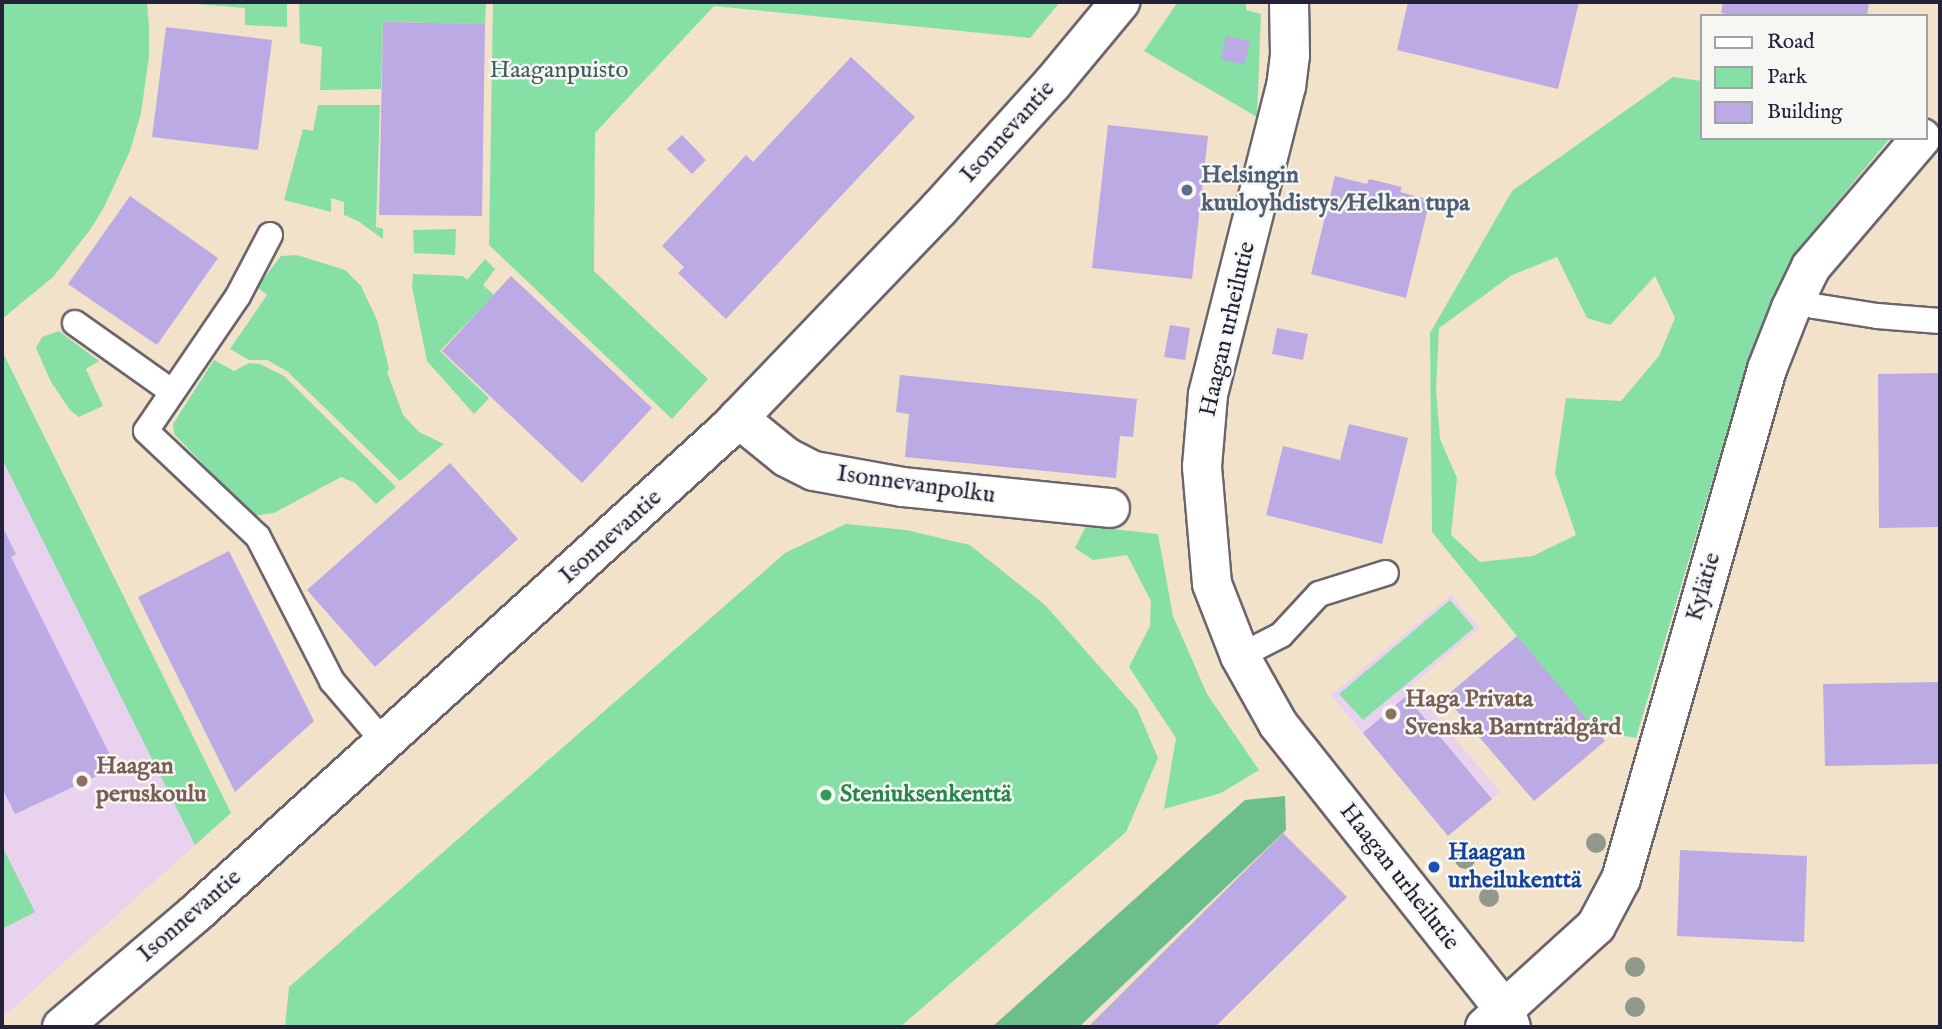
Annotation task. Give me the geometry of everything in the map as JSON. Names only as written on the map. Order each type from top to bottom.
[{"type":"street","name":"Haagan urheilutie","points":[[1289,2],[1290,45],[1286,86],[1208,395],[1202,467],[1212,584],[1240,656],[1278,724],[1500,1022]]},
{"type":"street","name":"Isonnevantie","points":[[62,1027],[196,913],[682,473],[939,209],[1052,84],[1120,3]]},
{"type":"street","points":[[1928,130],[1940,116]]},
{"type":"street","name":"Kylätie","points":[[1500,1022],[1596,926],[1621,879],[1767,369],[1811,267],[1919,140]]},
{"type":"street","name":"Isonnevanpolku","points":[[738,418],[786,457],[814,471],[904,487],[1110,508]]},
{"type":"lane","points":[[270,234],[238,296],[146,431],[258,537],[332,681],[384,742]]},
{"type":"lane","points":[[1797,295],[1814,306],[1877,316],[1940,321]]},
{"type":"lane","points":[[75,323],[171,391]]},
{"type":"lane","points":[[1240,656],[1281,635],[1319,594],[1386,573]]},
{"type":"shaded area","name":"Haagan peruskoulu","points":[[2,459],[195,845],[2,1018]]},
{"type":"shaded area","name":"Haga Privata Svenska Barnträdgård","points":[[1451,595],[1479,628],[1411,686],[1500,792],[1448,836],[1331,695]]},
{"type":"green space","points":[[2,2],[147,2],[149,56],[141,113],[130,151],[104,207],[90,230],[53,277],[2,319]]},
{"type":"green space","points":[[174,2],[287,2],[287,27],[245,25],[245,8]]},
{"type":"green space","points":[[299,2],[486,2],[485,24],[383,22],[381,89],[320,90],[322,47],[300,43]]},
{"type":"green space","name":"Haaganpuisto","points":[[493,2],[1060,2],[1030,38],[714,6],[595,133],[594,271],[708,379],[672,419],[489,245]]},
{"type":"green space","points":[[1178,2],[1246,2],[1246,10],[1261,14],[1257,117],[1144,51]]},
{"type":"green space","points":[[1673,77],[1700,81],[1700,140],[1888,140],[1795,253],[1748,360],[1636,738],[1594,730],[1432,532],[1430,333],[1512,191]],"holes":[[[1557,257],[1587,318],[1610,325],[1655,276],[1675,318],[1659,356],[1621,401],[1566,398],[1555,473],[1576,535],[1533,556],[1480,562],[1451,535],[1457,478],[1440,439],[1436,389],[1439,328],[1512,275]]]},
{"type":"green space","points":[[318,105],[380,105],[376,227],[383,229],[383,239],[358,221],[344,215],[344,202],[331,198],[331,212],[284,200],[303,129],[313,131]]},
{"type":"green space","points":[[456,229],[455,255],[414,253],[413,230]]},
{"type":"green space","points":[[297,255],[345,270],[361,286],[377,320],[389,369],[387,372],[403,415],[419,432],[444,444],[400,481],[287,371],[267,360],[249,360],[230,349],[267,295],[257,287],[281,256]]},
{"type":"green space","points":[[485,259],[495,269],[483,285],[494,295],[440,351],[489,398],[474,414],[427,361],[412,287],[413,274],[463,276],[467,280]]},
{"type":"green space","points":[[59,331],[99,361],[86,369],[103,406],[79,417],[70,410],[51,382],[36,348],[42,337]]},
{"type":"green space","points":[[2,351],[231,813],[195,845],[2,459]]},
{"type":"green space","points":[[214,360],[234,371],[249,363],[260,364],[284,376],[396,487],[376,504],[355,483],[341,477],[274,513],[253,516],[174,434],[173,424]]},
{"type":"green space","name":"Steniuksenkenttä","points":[[846,524],[906,530],[970,545],[1045,605],[1137,709],[1158,758],[1126,832],[900,1027],[285,1027],[289,987],[785,553]]},
{"type":"green space","points":[[1086,526],[1158,534],[1173,616],[1207,694],[1259,770],[1221,793],[1164,809],[1176,738],[1129,667],[1150,626],[1151,601],[1127,555],[1093,560],[1075,548]]},
{"type":"green space","points":[[1450,600],[1474,628],[1363,720],[1339,694]]},
{"type":"green space","points":[[1285,796],[1286,830],[1079,1027],[992,1027],[1245,800]]},
{"type":"green space","points":[[2,846],[35,912],[2,929]]},
{"type":"building","points":[[1408,2],[1579,2],[1558,89],[1397,50]]},
{"type":"building","points":[[1723,2],[1869,2],[1867,14],[1721,13]]},
{"type":"building","points":[[383,22],[485,24],[482,216],[379,215]]},
{"type":"building","points":[[166,27],[272,40],[258,150],[152,137]]},
{"type":"building","points":[[1226,36],[1250,41],[1244,65],[1221,59]]},
{"type":"building","points":[[851,57],[915,117],[726,319],[678,273],[684,267],[662,246],[746,155],[753,162]]},
{"type":"building","points":[[1108,125],[1208,136],[1192,279],[1092,268]]},
{"type":"building","points":[[682,135],[706,160],[692,174],[667,149]]},
{"type":"building","points":[[1335,176],[1367,184],[1369,179],[1402,187],[1400,192],[1430,200],[1406,298],[1311,274]]},
{"type":"building","points":[[130,196],[218,258],[157,345],[68,284]]},
{"type":"building","points":[[511,276],[652,408],[582,483],[442,351]]},
{"type":"building","points":[[1170,325],[1190,328],[1185,360],[1164,357]]},
{"type":"building","points":[[1277,328],[1308,334],[1303,360],[1272,354]]},
{"type":"building","points":[[1940,373],[1940,527],[1879,528],[1878,374]]},
{"type":"building","points":[[900,375],[1137,399],[1133,437],[1120,436],[1116,478],[905,457],[909,414],[896,412]]},
{"type":"building","points":[[1349,424],[1408,438],[1382,544],[1266,515],[1283,446],[1340,460]]},
{"type":"building","points":[[450,463],[518,539],[375,667],[307,590]]},
{"type":"building","points":[[2,526],[16,554],[11,557],[116,767],[15,814],[2,788]]},
{"type":"building","points":[[229,551],[314,721],[235,792],[138,597]]},
{"type":"building","points":[[1517,636],[1605,741],[1534,801],[1445,697]]},
{"type":"building","points":[[1940,682],[1940,764],[1825,766],[1823,684]]},
{"type":"building","points":[[1406,696],[1492,799],[1448,836],[1363,733]]},
{"type":"building","points":[[1283,833],[1347,897],[1215,1027],[1088,1027]]},
{"type":"building","points":[[1680,850],[1807,856],[1804,942],[1677,936]]},
{"type":"place","name":"Helsingin kuuloyhdistys/Helkan tupa","points":[[1187,190]]},
{"type":"place","name":"Haga Privata Svenska Barnträdgård","points":[[1391,714]]},
{"type":"place","name":"Haagan peruskoulu","points":[[82,781]]},
{"type":"place","name":"Steniuksenkenttä","points":[[826,795]]},
{"type":"place","name":"Haagan urheilukenttä","points":[[1434,867]]}]
